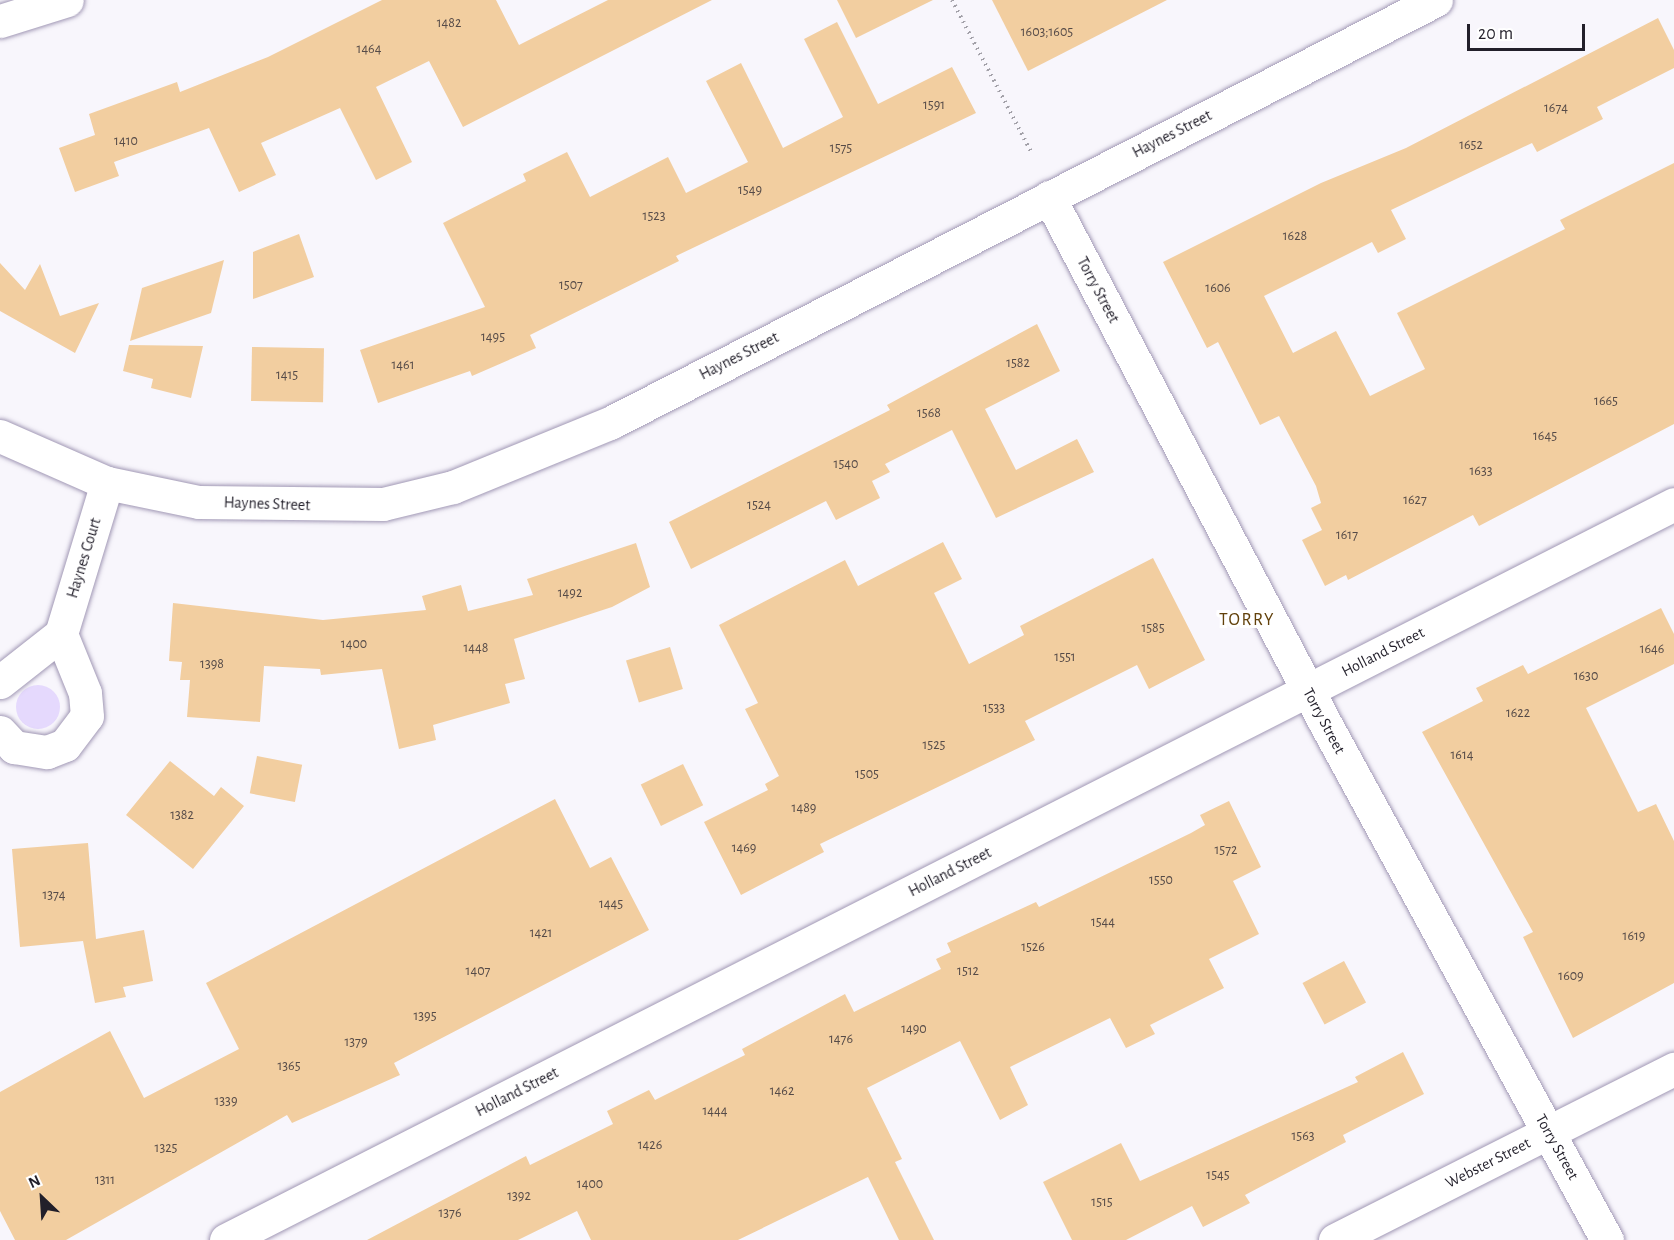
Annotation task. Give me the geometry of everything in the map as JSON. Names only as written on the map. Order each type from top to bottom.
[{"type":"street","points":[[0,21],[67,0]]},
{"type":"street","name":"Haynes Street","points":[[0,436],[107,483],[199,502],[334,506],[383,504],[453,487],[572,441],[1436,0]]},
{"type":"street","name":"Torry Street","points":[[1049,197],[1307,690],[1607,1240]]},
{"type":"street","name":"Haynes Court","points":[[61,634],[107,483]]},
{"type":"street","name":"Holland Street","points":[[226,1240],[1674,504]]},
{"type":"street","points":[[0,682],[61,634],[85,693],[87,716],[65,745],[47,752],[14,747],[0,732]]},
{"type":"street","name":"Webster Street","points":[[1335,1240],[1674,1069]]},
{"type":"path","points":[[952,0],[1031,152]]},
{"type":"shaded area","points":[[38,685],[54,691],[60,707],[54,723],[38,729],[22,723],[16,707],[22,691]]},
{"type":"building","points":[[382,0],[496,0],[519,45],[608,0],[712,0],[463,127],[429,61],[376,87],[412,162],[376,180],[340,108],[261,143],[276,175],[239,192],[209,128],[114,162],[119,176],[75,192],[59,148],[95,135],[89,114],[177,82],[180,92],[268,57]]},
{"type":"building","points":[[837,0],[933,0],[856,38]]},
{"type":"building","points":[[992,0],[1167,0],[1028,71]]},
{"type":"building","points":[[1658,18],[1674,50],[1674,68],[1597,107],[1603,119],[1537,152],[1532,143],[1391,210],[1406,239],[1378,253],[1372,242],[1264,296],[1293,353],[1336,331],[1370,396],[1425,369],[1397,313],[1565,229],[1560,220],[1674,163],[1674,424],[1479,526],[1473,515],[1348,580],[1346,575],[1325,586],[1302,540],[1322,530],[1311,508],[1321,503],[1316,486],[1279,416],[1260,425],[1218,342],[1207,348],[1163,262],[1321,183],[1406,148]]},
{"type":"building","points":[[837,22],[878,104],[952,67],[976,113],[676,256],[679,261],[530,335],[536,348],[472,376],[470,371],[378,403],[360,350],[485,307],[443,223],[526,181],[523,174],[567,152],[590,197],[668,157],[686,193],[748,162],[706,81],[741,63],[783,148],[843,117],[804,39]]},
{"type":"building","points":[[299,234],[314,277],[253,299],[253,252]]},
{"type":"building","points":[[224,260],[211,313],[130,341],[142,288]]},
{"type":"building","points":[[0,263],[25,290],[40,264],[60,316],[99,303],[75,353],[0,311]]},
{"type":"building","points":[[1037,324],[1060,371],[985,409],[1016,470],[1077,439],[1094,472],[996,518],[952,430],[885,464],[890,472],[872,481],[880,498],[836,520],[826,501],[691,569],[669,522],[890,410],[887,405]]},
{"type":"building","points":[[129,345],[203,346],[191,398],[151,388],[153,379],[123,371]]},
{"type":"building","points":[[252,347],[324,348],[323,402],[251,401]]},
{"type":"building","points":[[943,542],[962,579],[934,593],[969,664],[1024,635],[1020,626],[1153,558],[1205,660],[1149,689],[1137,665],[1025,721],[1035,740],[820,844],[824,852],[741,895],[704,822],[768,790],[765,784],[779,776],[745,709],[758,703],[719,625],[845,560],[858,586]]},
{"type":"building","points":[[636,543],[650,587],[612,607],[514,639],[525,679],[505,684],[510,703],[433,725],[436,740],[399,749],[382,669],[321,675],[320,669],[264,666],[260,722],[187,717],[190,680],[180,680],[182,662],[169,661],[173,603],[323,620],[426,610],[422,596],[461,585],[468,611],[533,595],[527,579]]},
{"type":"building","points":[[1661,608],[1674,634],[1674,664],[1586,708],[1638,812],[1656,804],[1674,841],[1674,983],[1573,1038],[1523,937],[1533,932],[1422,732],[1483,701],[1476,688],[1523,665],[1528,674]]},
{"type":"building","points":[[670,647],[683,689],[639,703],[626,660]]},
{"type":"building","points":[[257,756],[302,765],[295,802],[250,793]]},
{"type":"building","points":[[170,761],[214,796],[221,787],[244,806],[193,869],[126,815]]},
{"type":"building","points":[[683,764],[703,805],[661,826],[641,785]]},
{"type":"building","points":[[555,799],[590,868],[611,857],[649,930],[394,1063],[400,1075],[292,1123],[287,1115],[66,1240],[15,1240],[0,1211],[0,1092],[110,1031],[144,1098],[239,1049],[206,983]]},
{"type":"building","points":[[1229,801],[1261,867],[1233,881],[1259,934],[1209,959],[1224,988],[1150,1025],[1155,1034],[1126,1048],[1110,1018],[1010,1067],[1028,1105],[1000,1120],[960,1041],[867,1088],[902,1159],[895,1162],[934,1240],[899,1240],[868,1177],[738,1240],[591,1240],[577,1211],[518,1240],[367,1240],[526,1156],[530,1165],[613,1124],[607,1111],[649,1090],[655,1100],[745,1055],[742,1049],[845,994],[854,1012],[941,969],[936,959],[951,952],[947,943],[1036,902],[1039,907],[1191,833],[1205,825],[1200,815]]},
{"type":"building","points":[[88,843],[96,939],[144,930],[153,981],[123,987],[126,997],[95,1003],[83,941],[20,947],[12,849]]},
{"type":"building","points":[[1344,961],[1366,1002],[1325,1025],[1303,983]]},
{"type":"building","points":[[1403,1052],[1424,1094],[1343,1135],[1346,1142],[1245,1195],[1250,1203],[1203,1227],[1192,1206],[1126,1240],[1072,1240],[1043,1182],[1121,1143],[1140,1181],[1358,1082],[1355,1077]]},
{"type":"district","name":"TORRY","points":[[1247,620]]}]
